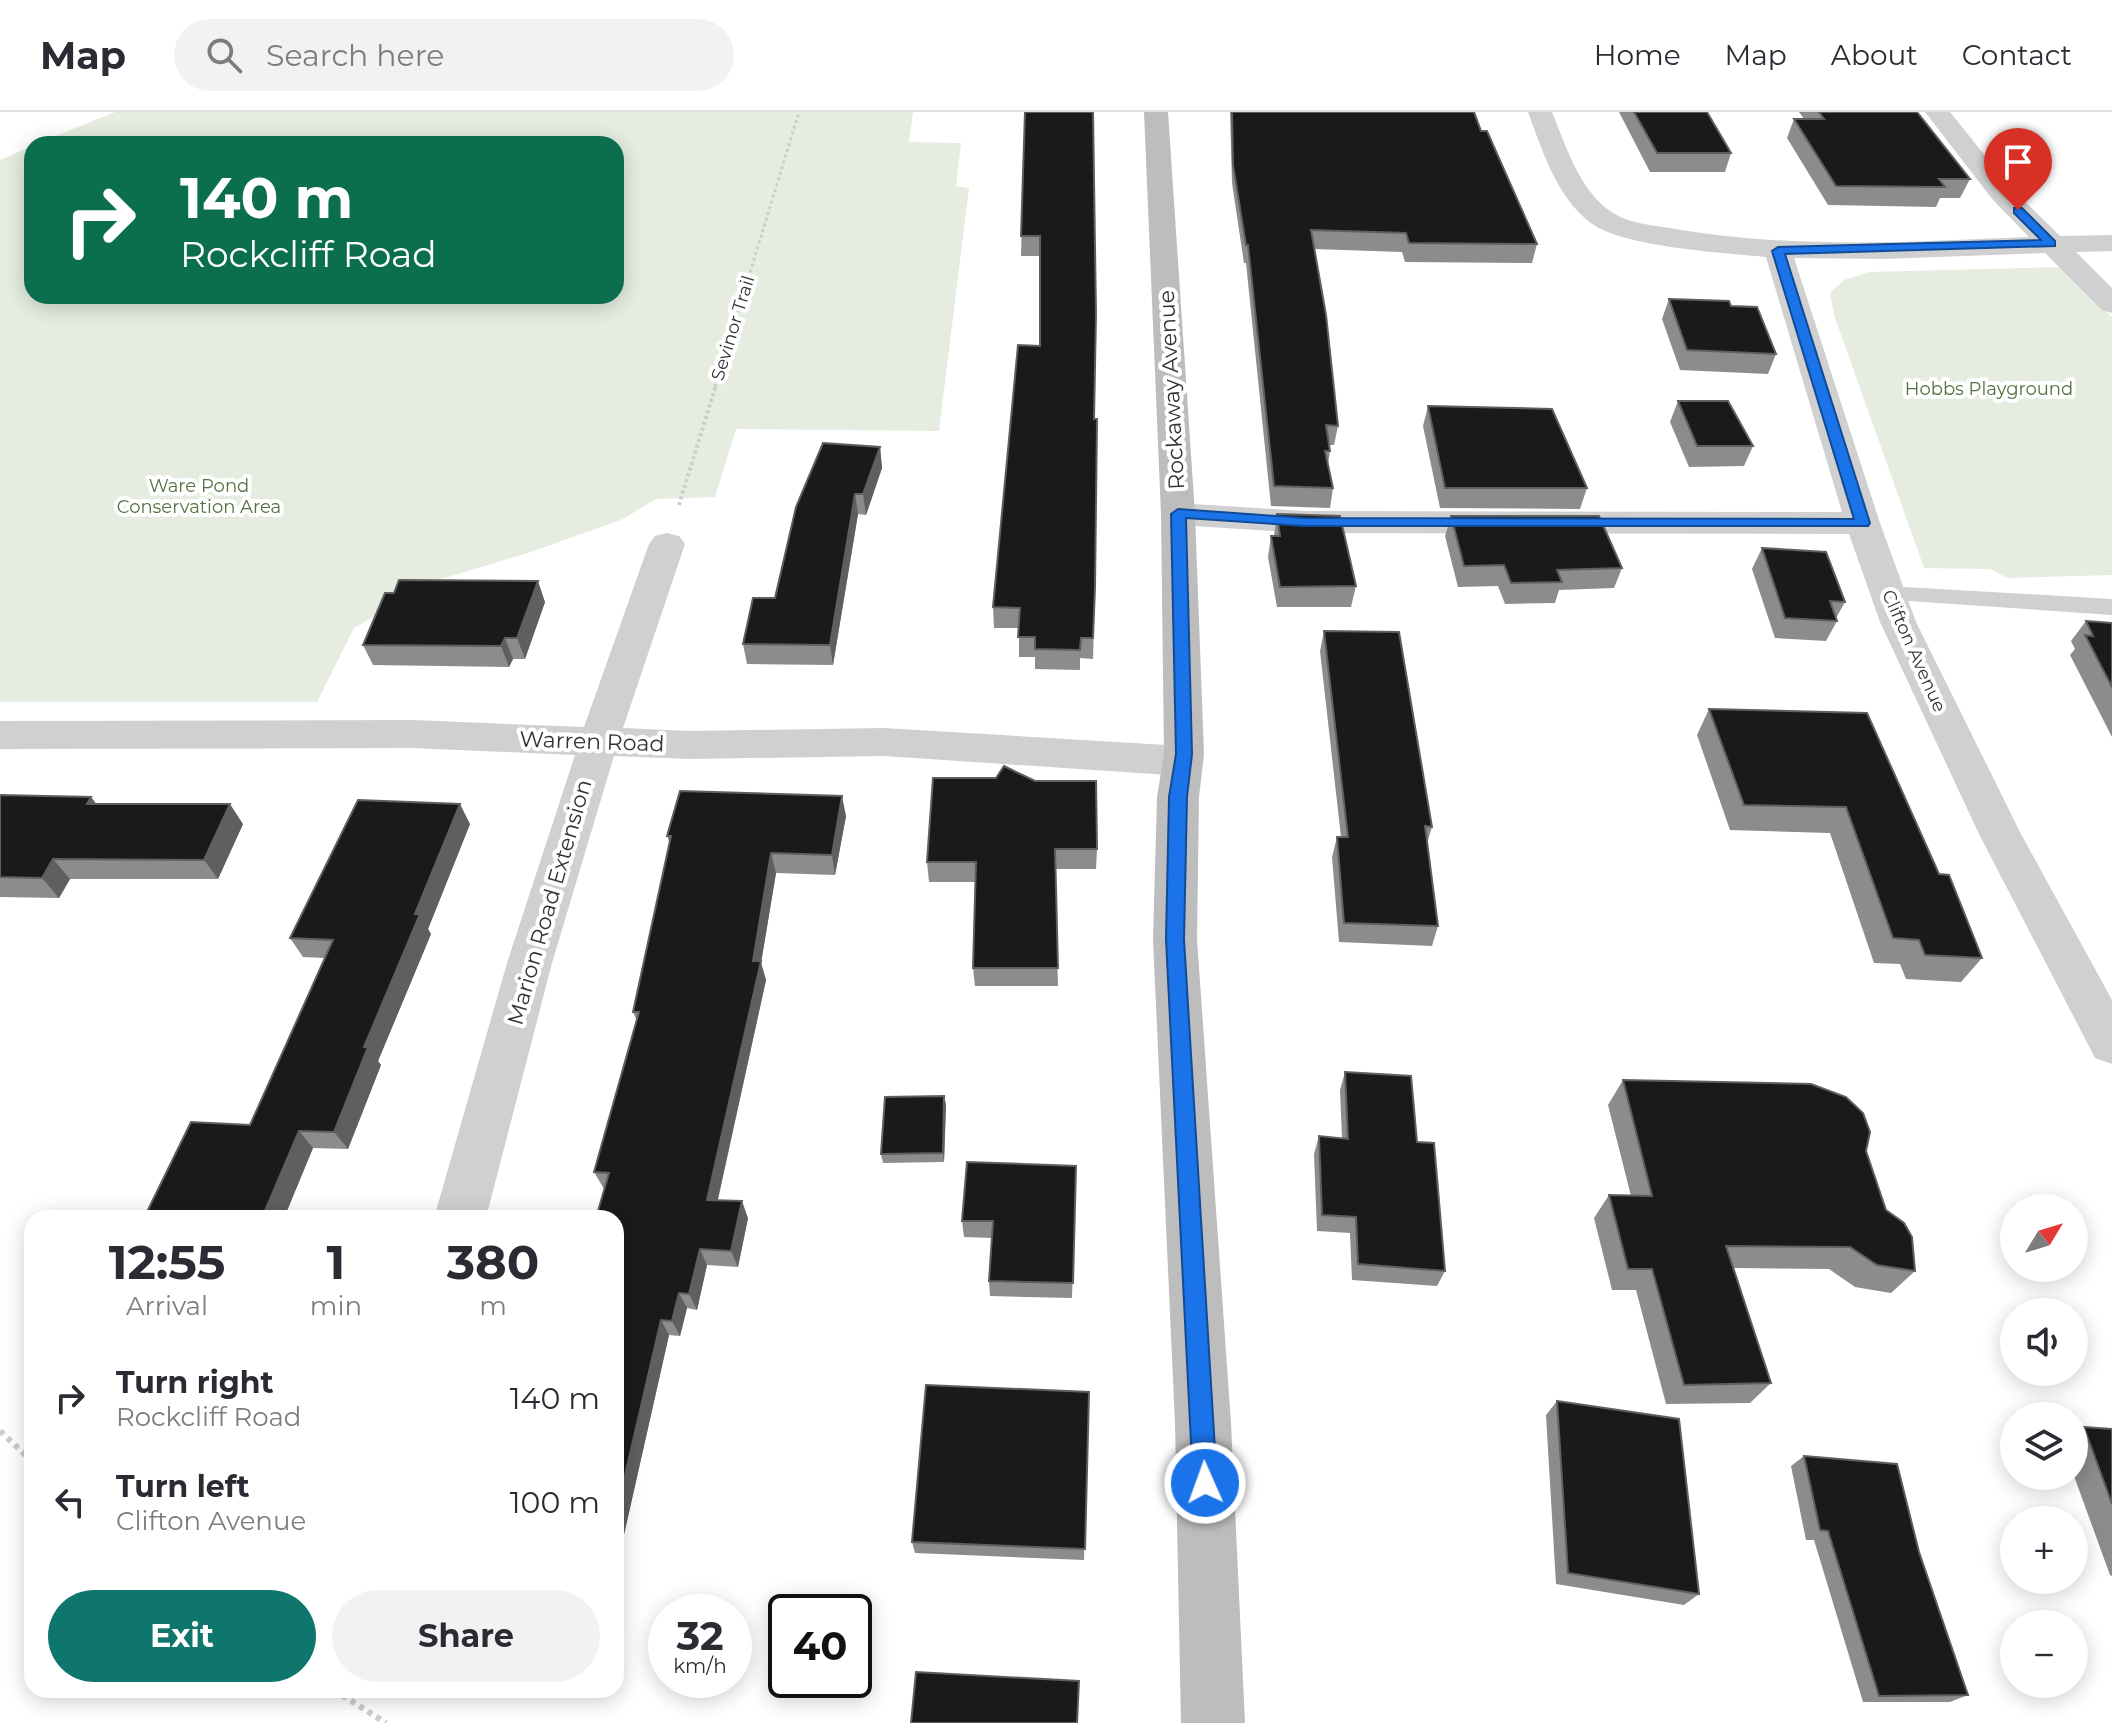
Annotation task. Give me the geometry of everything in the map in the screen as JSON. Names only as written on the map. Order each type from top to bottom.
[{"type":"street","name":"Rockaway Avenue","points":[[1156,112],[1178,514],[1183,761],[1178,797],[1175,939],[1203,1423],[1213,1723]]},
{"type":"street","points":[[1540,112],[1561,165],[1597,215],[1609,222],[1705,244],[1778,251],[2112,243]]},
{"type":"street","points":[[1937,112],[2002,194],[2112,304]]},
{"type":"street","name":"Clifton Avenue","points":[[1778,251],[1863,523],[1898,622],[2000,834],[2112,1044]]},
{"type":"street","points":[[1178,514],[1304,522],[1863,523]]},
{"type":"street","name":"Marion Road Extension","points":[[462,1210],[550,891],[596,742],[667,544]]},
{"type":"street","name":"Warren Road","points":[[0,735],[412,734],[689,745],[884,742],[1183,761]]},
{"type":"lane","points":[[1888,594],[2112,607]]},
{"type":"path","name":"Sevinor Trail","points":[[667,544],[799,112]]},
{"type":"path","points":[[0,1431],[24,1454]]},
{"type":"path","points":[[347,1698],[386,1723]]},
{"type":"green space","name":"Ware Pond Conservation Area","points":[[115,112],[913,112],[909,142],[961,143],[956,186],[969,188],[939,431],[736,429],[715,497],[656,499],[623,519],[531,552],[438,580],[354,628],[317,702],[0,702],[0,160],[24,150],[24,304],[624,304],[624,136],[56,136]]},
{"type":"green space","name":"Hobbs Playground","points":[[2061,267],[2112,317],[2112,575],[2007,578],[1990,569],[1924,568],[1834,315],[1830,293],[1844,280],[1869,272]]},
{"type":"building","points":[[1025,112],[1093,112],[1094,419],[1097,419],[1095,587],[1093,638],[1081,638],[1080,650],[1035,649],[1035,637],[1018,637],[1020,608],[993,607],[1018,345],[1040,346],[1040,236],[1021,236]]},
{"type":"building","points":[[1232,112],[1474,112],[1481,131],[1487,131],[1537,244],[1409,243],[1406,233],[1311,230],[1326,315],[1338,426],[1326,425],[1330,451],[1325,451],[1333,488],[1274,486],[1248,245],[1233,165]]},
{"type":"building","points":[[1634,112],[1707,112],[1731,153],[1657,153]]},
{"type":"building","points":[[1819,112],[1917,112],[1970,179],[1939,179],[1945,187],[1836,186],[1794,119],[1824,119]]},
{"type":"building","points":[[1669,299],[1729,301],[1731,306],[1757,307],[1776,354],[1687,350]]},
{"type":"building","points":[[1678,401],[1728,401],[1753,446],[1697,446]]},
{"type":"building","points":[[1428,406],[1552,409],[1587,488],[1445,488]]},
{"type":"building","points":[[823,443],[880,447],[863,494],[855,494],[830,645],[743,644],[753,598],[775,598],[796,507]]},
{"type":"building","points":[[1277,514],[1340,516],[1356,586],[1280,587],[1271,536],[1280,536]]},
{"type":"building","points":[[1451,516],[1599,516],[1622,568],[1557,570],[1562,582],[1511,583],[1504,565],[1464,566]]},
{"type":"building","points":[[1762,548],[1826,552],[1845,602],[1830,601],[1837,621],[1785,618]]},
{"type":"building","points":[[399,580],[538,581],[517,638],[505,638],[501,646],[363,645],[385,593],[394,593]]},
{"type":"building","points":[[2086,621],[2112,623],[2112,687],[2085,635],[2093,636]]},
{"type":"building","points":[[1324,631],[1399,632],[1432,827],[1425,826],[1438,926],[1344,923],[1337,837],[1348,837]]},
{"type":"building","points":[[1709,709],[1867,713],[1939,874],[1949,875],[1982,958],[1925,955],[1919,940],[1893,938],[1846,807],[1744,805]]},
{"type":"building","points":[[1004,766],[1035,781],[1096,781],[1097,849],[1055,849],[1058,968],[973,968],[976,862],[927,862],[933,778],[996,778]]},
{"type":"building","points":[[680,791],[842,796],[832,855],[771,853],[753,961],[761,961],[707,1200],[742,1201],[731,1251],[700,1249],[689,1294],[679,1293],[672,1321],[661,1320],[624,1480],[624,1210],[598,1210],[609,1173],[594,1172],[639,1012],[633,1012],[671,836],[667,836]]},
{"type":"building","points":[[0,795],[91,797],[87,804],[230,804],[204,860],[53,859],[42,878],[0,877]]},
{"type":"building","points":[[358,800],[460,804],[415,914],[420,914],[364,1047],[368,1047],[334,1132],[299,1131],[265,1210],[148,1210],[191,1122],[250,1125],[333,940],[290,938]]},
{"type":"building","points":[[1345,1072],[1411,1076],[1417,1142],[1434,1143],[1445,1271],[1358,1264],[1356,1217],[1322,1215],[1319,1136],[1348,1139]]},
{"type":"building","points":[[1623,1080],[1811,1084],[1846,1097],[1863,1113],[1870,1132],[1866,1151],[1886,1210],[1904,1223],[1912,1237],[1915,1271],[1877,1265],[1850,1247],[1726,1246],[1771,1383],[1684,1385],[1652,1269],[1628,1269],[1609,1195],[1652,1196]]},
{"type":"building","points":[[944,1096],[943,1153],[881,1154],[885,1097]]},
{"type":"building","points":[[967,1162],[1076,1166],[1073,1283],[989,1281],[993,1221],[962,1221]]},
{"type":"building","points":[[926,1385],[1089,1392],[1085,1549],[912,1542]]},
{"type":"building","points":[[1557,1401],[1679,1419],[1699,1594],[1568,1573]]},
{"type":"building","points":[[2088,1427],[2112,1429],[2112,1504],[2088,1438]]},
{"type":"building","points":[[1804,1456],[1897,1464],[1919,1552],[1968,1695],[1879,1696],[1828,1531],[1820,1530]]},
{"type":"building","points":[[916,1672],[1079,1681],[1077,1723],[911,1723]]},
{"type":"route","points":[[1205,1483],[1175,939],[1178,797],[1184,754],[1178,514],[1304,522],[1863,523],[1778,251],[2051,244],[2018,210]]}]
